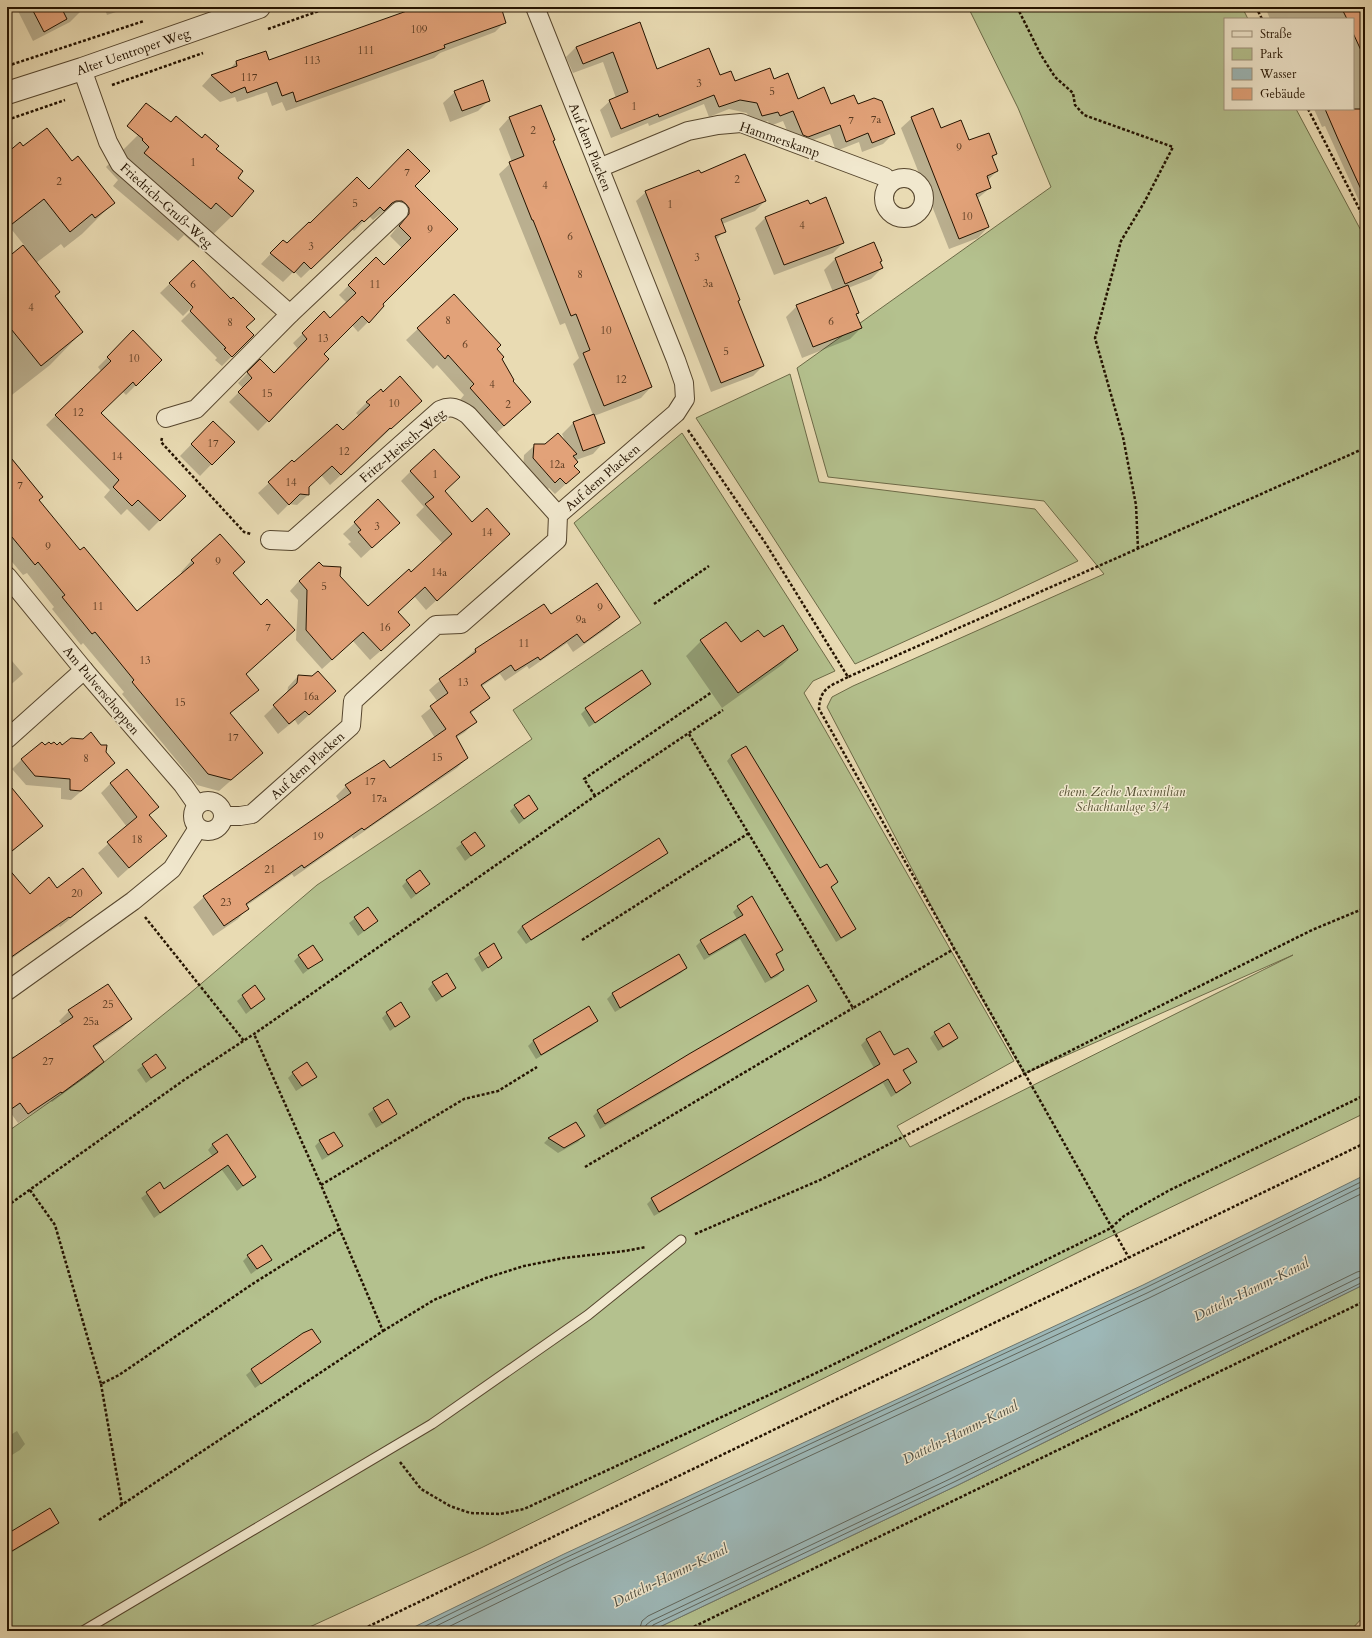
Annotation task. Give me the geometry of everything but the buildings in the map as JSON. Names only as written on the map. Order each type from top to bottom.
[{"type":"street","name":"Alter Uentroper Weg","points":[[7,93],[82,69],[259,7]]},
{"type":"street","name":"Auf dem Placken","points":[[223,816],[252,814],[351,726],[353,701],[436,625],[461,624],[557,540],[558,515],[676,412],[684,399],[684,383],[535,7]]},
{"type":"street","name":"Friedrich-Gruß-Weg","points":[[82,69],[108,142],[120,164],[290,314]]},
{"type":"street","name":"Hammerskamp","points":[[599,168],[688,131],[718,125],[741,124],[885,177],[889,184]]},
{"type":"street","points":[[166,418],[196,409],[290,314],[399,211]]},
{"type":"street","name":"Fritz-Heitsch-Weg","points":[[270,540],[292,541],[440,410],[449,406],[459,409],[468,415],[558,515]]},
{"type":"street","name":"Am Pulverschoppen","points":[[7,576],[84,670],[183,785],[197,805]]},
{"type":"street","points":[[7,739],[84,670]]},
{"type":"street","points":[[207,801],[215,802],[222,809],[223,816],[220,826],[214,830],[206,832],[196,826],[192,818],[197,805],[207,801]]},
{"type":"street","points":[[7,991],[132,901],[172,869],[198,828]]},
{"type":"lane","points":[[83,1631],[432,1424],[588,1315],[681,1240]]},
{"type":"path","points":[[1017,7],[1041,54],[1055,77],[1073,93],[1075,105],[1084,115],[1173,147],[1145,201],[1121,241],[1094,338],[1123,437],[1136,505],[1138,549]]},
{"type":"path","points":[[1256,7],[1262,18]]},
{"type":"path","points":[[7,66],[149,20]]},
{"type":"path","points":[[1309,110],[1365,220]]},
{"type":"path","points":[[676,412],[766,544],[848,678]]},
{"type":"path","points":[[166,418],[161,442],[244,532],[270,540]]},
{"type":"path","points":[[1129,1258],[954,950],[820,708],[820,698],[826,689],[848,678],[1365,448]]},
{"type":"path","points":[[654,604],[709,566]]},
{"type":"path","points":[[595,796],[584,779],[712,692]]},
{"type":"path","points":[[7,1206],[184,1080],[244,1041],[595,796],[723,710]]},
{"type":"path","points":[[689,734],[853,1008]]},
{"type":"path","points":[[582,940],[749,833]]},
{"type":"path","points":[[132,901],[244,1041]]},
{"type":"path","points":[[99,1520],[383,1331],[434,1300],[486,1278],[517,1268],[564,1258],[625,1251],[681,1240],[820,1180],[1024,1074],[1312,930],[1365,908]]},
{"type":"path","points":[[585,1167],[853,1008],[954,950]]},
{"type":"path","points":[[254,1034],[321,1184],[383,1331]]},
{"type":"path","points":[[321,1184],[464,1099],[498,1091],[537,1068]]},
{"type":"path","points":[[390,1449],[421,1489],[450,1506],[470,1513],[500,1514],[524,1509],[814,1374],[1111,1228],[1124,1216],[1168,1191],[1365,1095]]},
{"type":"path","points":[[359,1631],[1365,1143]]},
{"type":"path","points":[[30,1190],[55,1225],[101,1384],[122,1505]]},
{"type":"path","points":[[101,1384],[119,1375],[254,1283],[340,1229]]},
{"type":"path","points":[[685,1631],[1365,1301]]},
{"type":"green space","name":"ehem. Zeche Maximilian Schachtanlage 3/4","points":[[968,7],[1242,7],[1248,18],[1224,18],[1224,110],[1297,110],[1365,238],[1365,1113],[1087,1248],[481,1548],[301,1631],[7,1631],[7,1132],[88,1075],[189,994],[317,885],[434,807],[532,739],[513,710],[641,623],[574,523],[682,433],[835,671],[813,681],[804,693],[1014,1061],[897,1126],[910,1147],[1293,955],[1024,1074],[954,949],[827,707],[832,697],[853,686],[1104,574],[1044,501],[828,477],[797,368],[1051,187],[1018,108]]},
{"type":"green space","points":[[790,374],[819,482],[1035,509],[1078,561],[855,664],[696,418]]},
{"type":"green space","points":[[1365,1284],[1365,1615],[1350,1631],[651,1631],[956,1486]]},
{"type":"water","name":"Datteln-Hamm-Kanal","points":[[1365,1175],[1365,1284],[956,1486],[651,1631],[406,1631],[564,1554],[1143,1285]]}]
